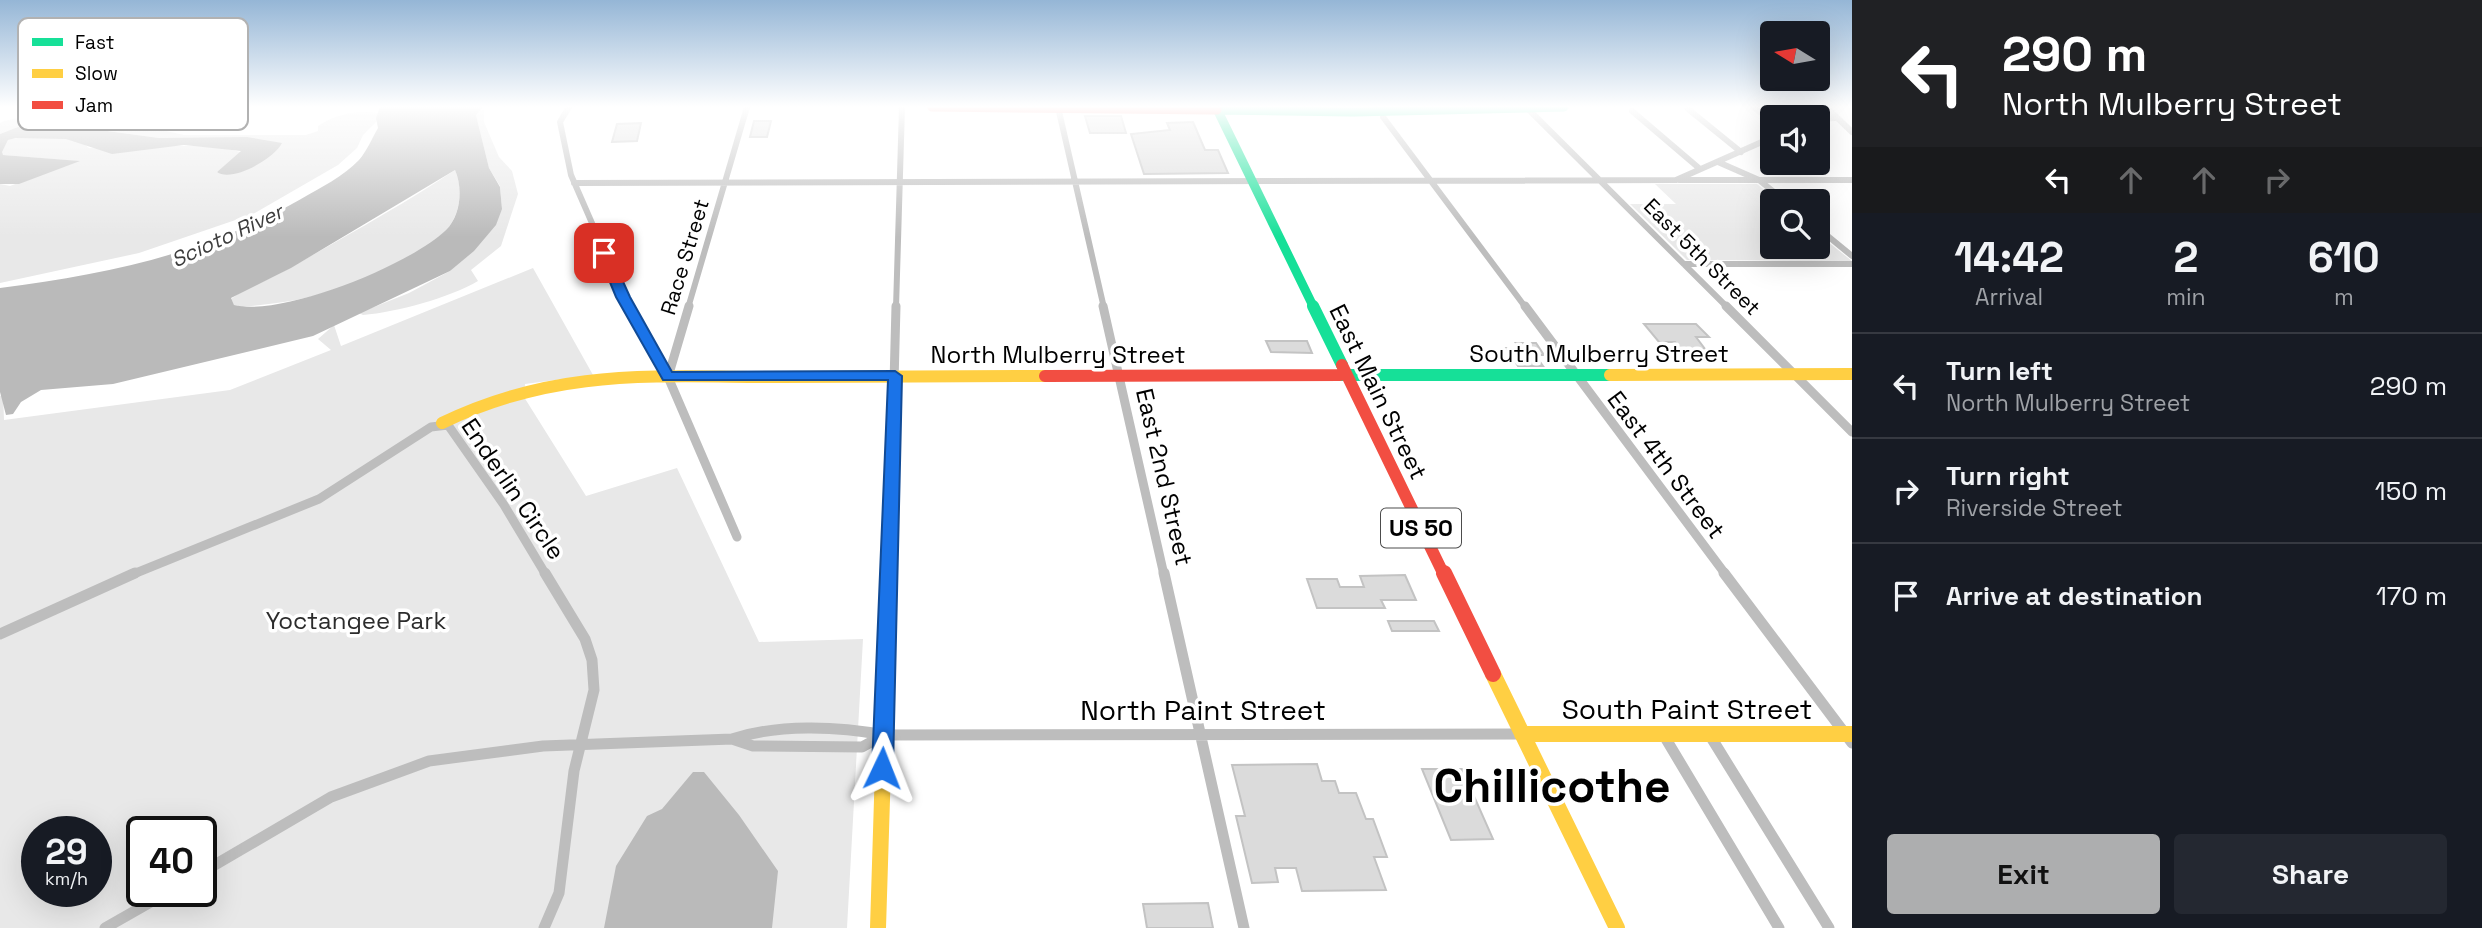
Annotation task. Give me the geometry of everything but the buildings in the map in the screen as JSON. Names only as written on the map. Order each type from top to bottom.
[{"type":"main road","name":"East Main Street","points":[[1239,150],[1522,734]]},
{"type":"main road","name":"South Mulberry Street","points":[[1346,375],[1852,374]]},
{"type":"main road","name":"North Mulberry Street","points":[[442,423],[479,402],[538,387],[668,377],[1346,375]]},
{"type":"main road","name":"South Paint Street","points":[[1522,734],[1850,737]]},
{"type":"main road","name":"US 50","points":[[1522,734],[1617,928]]},
{"type":"main road","points":[[878,928],[884,735]]},
{"type":"street","points":[[566,150],[574,183],[623,297],[668,377],[737,537]]},
{"type":"street","name":"Race Street","points":[[668,377],[735,150]]},
{"type":"street","points":[[884,735],[901,150]]},
{"type":"street","name":"East 2nd Street","points":[[1069,150],[1244,928]]},
{"type":"street","name":"East 4th Street","points":[[1408,150],[1574,375],[1850,737]]},
{"type":"street","name":"East 5th Street","points":[[1571,150],[1852,432]]},
{"type":"street","points":[[1678,150],[1700,169]]},
{"type":"street","points":[[1676,180],[1745,150]]},
{"type":"street","points":[[1718,162],[1759,180],[1770,189]]},
{"type":"street","points":[[574,183],[1852,180]]},
{"type":"street","points":[[1830,238],[1852,256]]},
{"type":"street","points":[[1684,264],[1852,264]]},
{"type":"street","name":"Enderlin Circle","points":[[0,634],[85,593],[319,499],[414,436],[442,423],[454,432],[504,505],[585,639],[592,660],[594,690],[574,771],[559,892],[544,928]]},
{"type":"street","name":"North Paint Street","points":[[217,864],[331,797],[418,765],[543,746],[732,739],[756,731],[863,729],[884,735],[1522,734]]},
{"type":"street","points":[[1663,734],[1779,928]]},
{"type":"street","points":[[1709,734],[1829,928]]},
{"type":"street","name":"North Paint Street","points":[[732,739],[753,746],[862,747],[884,735]]},
{"type":"street","points":[[105,928],[142,907]]},
{"type":"green space","points":[[2,150],[233,150],[241,152],[217,172],[241,171],[248,150],[354,150],[338,165],[253,214],[139,253],[0,283],[0,184],[10,186],[77,161],[3,155]]},
{"type":"green space","points":[[485,150],[496,150],[512,171],[518,194],[501,246],[471,270],[478,281],[438,298],[407,307],[363,315],[359,313],[409,293],[450,271],[502,209],[500,186],[489,168]]},
{"type":"green space","points":[[455,170],[460,193],[455,216],[446,230],[415,254],[355,283],[314,296],[243,307],[234,305],[231,299],[238,294],[351,233]]},
{"type":"green space","points":[[1655,184],[1757,184],[1763,189],[1760,189],[1760,259],[1830,259],[1830,244],[1852,261],[1687,260],[1630,204],[1676,204]]},
{"type":"green space","name":"Yoctangee Park","points":[[533,268],[593,375],[525,384],[524,397],[586,496],[677,468],[759,642],[863,639],[847,928],[0,928],[0,396],[3,394],[4,420],[230,390],[331,350],[318,339],[334,325],[341,346]]},
{"type":"water","points":[[0,150],[3,150],[3,155],[80,161],[19,184],[0,184]]},
{"type":"water","points":[[101,150],[142,150],[112,154]]},
{"type":"water","points":[[234,150],[276,150],[262,162],[242,172],[224,175],[217,172],[241,151]]},
{"type":"water","name":"Scioto River","points":[[366,150],[485,150],[489,168],[500,187],[502,209],[496,225],[474,251],[450,271],[313,336],[113,384],[41,390],[21,402],[13,414],[6,415],[0,392],[0,288],[79,276],[192,248],[265,218],[324,186],[353,166]],"holes":[[[455,170],[460,193],[455,217],[446,230],[429,244],[376,272],[313,296],[255,307],[234,305],[231,298],[291,268]]]},
{"type":"water","points":[[693,772],[704,772],[739,815],[778,871],[772,928],[604,928],[616,866],[647,816],[662,809]]},
{"type":"traffic: fast","points":[[1237,150],[1342,365]]},
{"type":"traffic: fast","points":[[1340,375],[1610,375]]},
{"type":"traffic: slow","points":[[1610,375],[1852,374]]},
{"type":"traffic: slow","points":[[442,423],[481,404],[521,391],[606,378],[1045,376]]},
{"type":"traffic: slow","points":[[1493,674],[1617,928]]},
{"type":"traffic: slow","points":[[1522,734],[1852,734]]},
{"type":"traffic: slow","points":[[878,928],[884,735]]},
{"type":"traffic: jam","points":[[1342,365],[1493,674]]},
{"type":"traffic: jam","points":[[1045,376],[1340,375]]},
{"type":"district","name":"Chillicothe","points":[[1552,786]]},
{"type":"route","points":[[604,253],[623,297],[668,377],[895,376],[882,768]]}]
